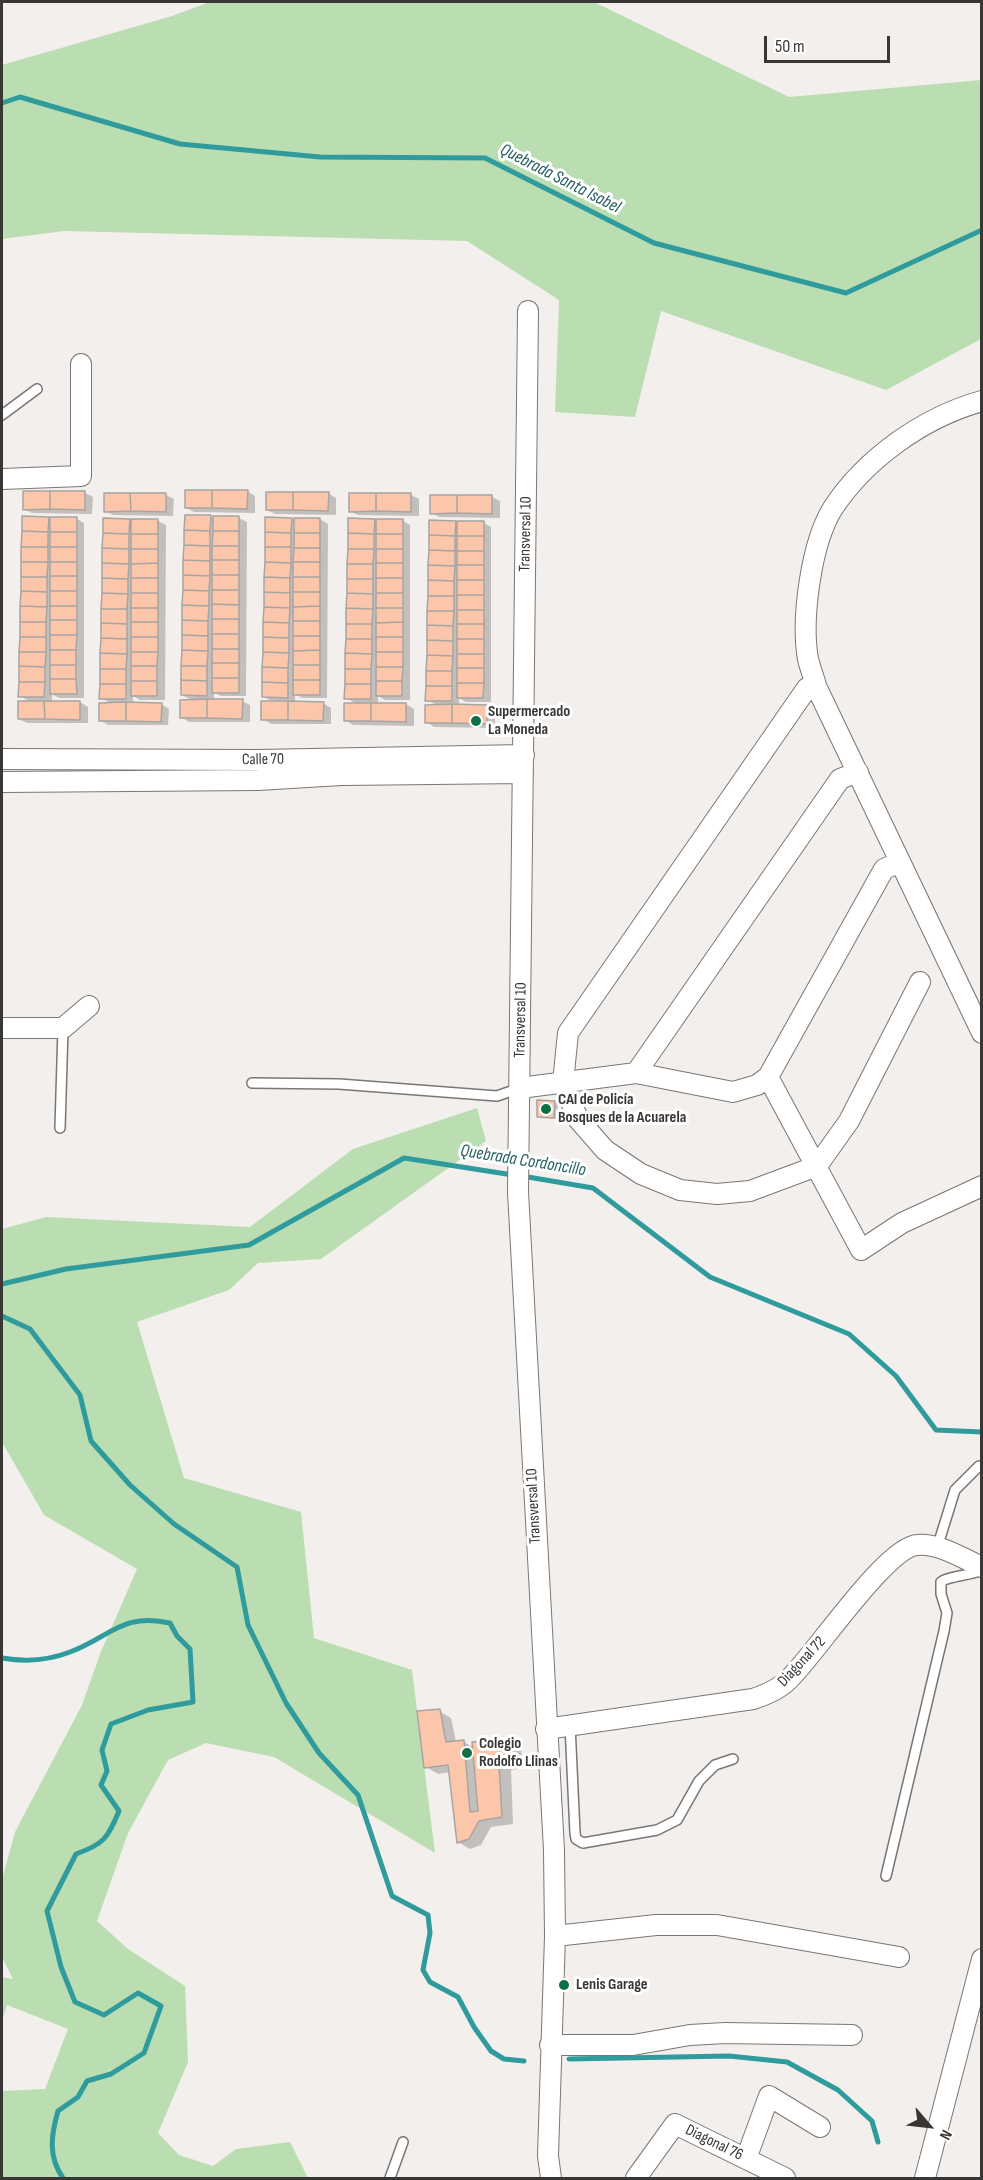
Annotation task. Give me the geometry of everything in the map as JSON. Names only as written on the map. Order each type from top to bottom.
[{"type":"street","name":"Transversal 10","points":[[528,311],[518,1192],[554,1850],[555,1936],[548,2156],[551,2178]]},
{"type":"street","points":[[2,479],[81,476],[81,364]]},
{"type":"street","points":[[981,401],[958,408],[911,434],[866,470],[833,509],[817,551],[809,593],[808,658],[816,686],[981,1033]]},
{"type":"street","points":[[816,686],[807,687],[568,1032],[563,1083],[578,1119],[605,1150],[641,1174],[680,1190],[717,1194],[750,1191],[817,1166],[849,1121],[920,982]]},
{"type":"street","name":"Calle 70","points":[[2,759],[523,764]]},
{"type":"street","name":"Calle 70","points":[[2,782],[258,780],[523,764]]},
{"type":"street","points":[[636,1072],[840,779],[858,772]]},
{"type":"street","points":[[520,1088],[636,1072],[733,1092],[757,1084],[768,1077],[884,869],[900,862]]},
{"type":"street","points":[[2,1028],[63,1028],[89,1006]]},
{"type":"street","points":[[768,1077],[861,1250],[903,1223],[981,1186]]},
{"type":"street","name":"Diagonal 72","points":[[546,1729],[753,1699],[768,1694],[792,1677],[898,1551],[919,1544],[937,1548],[981,1568]]},
{"type":"street","points":[[555,1936],[656,1925],[717,1925],[899,1957]]},
{"type":"street","points":[[925,2178],[981,1959]]},
{"type":"street","points":[[550,2045],[633,2045],[690,2035],[725,2033],[852,2035]]},
{"type":"street","points":[[746,2159],[769,2096],[820,2127]]},
{"type":"street","name":"Diagonal 76","points":[[636,2178],[675,2124],[784,2178]]},
{"type":"lane","points":[[2,415],[37,389]]},
{"type":"lane","points":[[60,1128],[63,1028]]},
{"type":"lane","points":[[252,1083],[339,1084],[497,1096],[520,1088]]},
{"type":"lane","points":[[937,1548],[955,1490],[979,1466]]},
{"type":"lane","points":[[886,1876],[944,1631],[947,1613],[941,1594],[941,1582],[946,1578],[968,1576],[981,1568]]},
{"type":"lane","points":[[570,1725],[575,1833],[579,1842],[583,1844],[657,1830],[677,1820],[699,1781],[715,1765],[734,1759]]},
{"type":"lane","points":[[390,2178],[403,2142]]},
{"type":"green space","points":[[210,2],[594,2],[789,97],[981,80],[981,339],[886,390],[661,311],[635,417],[555,412],[559,300],[467,241],[64,231],[2,239],[2,65],[172,16]]},
{"type":"green space","points":[[477,1108],[486,1141],[321,1259],[258,1263],[229,1290],[137,1322],[184,1478],[301,1512],[314,1638],[412,1670],[435,1853],[274,1757],[206,1743],[168,1760],[128,1833],[97,1921],[128,1949],[185,1986],[188,2062],[158,2133],[179,2155],[213,2166],[236,2149],[290,2142],[308,2178],[2,2178],[2,2091],[45,2089],[68,2029],[7,2005],[2,2021],[2,1977],[13,1979],[2,1957],[2,1879],[15,1832],[82,1705],[100,1654],[137,1569],[44,1515],[2,1442],[2,1229],[46,1217],[250,1227],[353,1149]]},
{"type":"building","points":[[185,490],[212,490],[212,508],[185,508]]},
{"type":"building","points":[[212,490],[248,490],[247,509],[212,508]]},
{"type":"building","points":[[23,491],[50,491],[50,509],[23,510]]},
{"type":"building","points":[[50,491],[85,491],[85,510],[50,509]]},
{"type":"building","points":[[266,492],[293,492],[293,510],[266,510]]},
{"type":"building","points":[[293,492],[329,492],[328,511],[293,510]]},
{"type":"building","points":[[104,493],[130,493],[131,511],[104,512]]},
{"type":"building","points":[[130,493],[166,493],[166,512],[131,511]]},
{"type":"building","points":[[349,493],[376,493],[376,511],[349,512]]},
{"type":"building","points":[[376,493],[411,493],[411,512],[376,511]]},
{"type":"building","points":[[430,495],[457,495],[457,513],[430,514]]},
{"type":"building","points":[[457,495],[492,495],[492,514],[457,513]]},
{"type":"building","points":[[185,515],[211,515],[210,531],[184,530]]},
{"type":"building","points":[[22,516],[49,517],[48,532],[22,531]]},
{"type":"building","points":[[213,516],[239,516],[239,531],[213,531]]},
{"type":"building","points":[[50,517],[77,517],[77,532],[50,532]]},
{"type":"building","points":[[265,517],[292,518],[291,533],[265,532]]},
{"type":"building","points":[[103,518],[130,519],[129,534],[103,533]]},
{"type":"building","points":[[294,518],[320,518],[320,533],[294,533]]},
{"type":"building","points":[[348,518],[375,519],[374,534],[348,533]]},
{"type":"building","points":[[131,519],[158,519],[158,534],[131,534]]},
{"type":"building","points":[[376,519],[403,519],[403,534],[376,534]]},
{"type":"building","points":[[429,520],[456,521],[455,536],[429,535]]},
{"type":"building","points":[[457,521],[484,521],[484,536],[457,536]]},
{"type":"building","points":[[184,530],[210,531],[210,546],[184,545]]},
{"type":"building","points":[[22,531],[48,532],[48,547],[21,547]]},
{"type":"building","points":[[213,531],[239,531],[239,546],[212,546]]},
{"type":"building","points":[[50,532],[77,532],[77,547],[50,547]]},
{"type":"building","points":[[265,532],[291,533],[291,547],[265,547]]},
{"type":"building","points":[[103,533],[129,534],[129,549],[102,548]]},
{"type":"building","points":[[294,533],[320,533],[320,548],[294,548]]},
{"type":"building","points":[[348,533],[374,534],[374,549],[348,549]]},
{"type":"building","points":[[131,534],[158,534],[158,549],[131,549]]},
{"type":"building","points":[[376,534],[403,534],[403,549],[376,549]]},
{"type":"building","points":[[429,535],[455,536],[455,551],[429,550]]},
{"type":"building","points":[[457,536],[484,536],[484,551],[457,551]]},
{"type":"building","points":[[184,545],[210,546],[210,561],[183,560]]},
{"type":"building","points":[[212,546],[239,546],[239,560],[212,560]]},
{"type":"building","points":[[21,547],[48,547],[48,562],[21,562]]},
{"type":"building","points":[[50,547],[77,547],[77,562],[50,562]]},
{"type":"building","points":[[265,547],[291,547],[291,563],[265,562]]},
{"type":"building","points":[[102,548],[129,549],[129,564],[102,563]]},
{"type":"building","points":[[294,548],[320,548],[320,562],[293,562]]},
{"type":"building","points":[[131,549],[158,549],[158,563],[131,564]]},
{"type":"building","points":[[348,549],[374,549],[373,564],[347,564]]},
{"type":"building","points":[[376,549],[403,549],[403,563],[376,563]]},
{"type":"building","points":[[429,550],[455,551],[455,566],[428,565]]},
{"type":"building","points":[[457,551],[484,551],[484,565],[457,565]]},
{"type":"building","points":[[183,560],[210,561],[210,576],[183,575]]},
{"type":"building","points":[[212,560],[239,560],[239,575],[212,575]]},
{"type":"building","points":[[21,562],[48,562],[47,577],[21,577]]},
{"type":"building","points":[[50,562],[77,562],[77,576],[50,576]]},
{"type":"building","points":[[265,562],[291,563],[290,578],[264,577]]},
{"type":"building","points":[[293,562],[320,562],[320,577],[293,577]]},
{"type":"building","points":[[102,563],[129,564],[128,579],[102,578]]},
{"type":"building","points":[[158,563],[158,578],[131,578],[131,564]]},
{"type":"building","points":[[376,563],[403,563],[403,578],[376,578]]},
{"type":"building","points":[[347,564],[373,564],[373,579],[347,579]]},
{"type":"building","points":[[428,565],[455,566],[454,581],[428,580]]},
{"type":"building","points":[[457,565],[484,565],[484,580],[457,580]]},
{"type":"building","points":[[183,575],[210,576],[209,591],[183,590]]},
{"type":"building","points":[[212,575],[239,575],[239,590],[212,590]]},
{"type":"building","points":[[50,576],[77,576],[77,591],[50,591]]},
{"type":"building","points":[[21,577],[47,577],[47,592],[21,591]]},
{"type":"building","points":[[264,577],[290,578],[290,593],[264,592]]},
{"type":"building","points":[[293,577],[320,577],[320,592],[293,592]]},
{"type":"building","points":[[102,578],[128,579],[128,594],[102,593]]},
{"type":"building","points":[[131,578],[158,578],[158,593],[131,593]]},
{"type":"building","points":[[376,578],[403,578],[403,593],[376,593]]},
{"type":"building","points":[[347,579],[373,579],[373,594],[347,593]]},
{"type":"building","points":[[428,580],[454,581],[454,596],[428,596]]},
{"type":"building","points":[[457,580],[484,580],[484,595],[457,595]]},
{"type":"building","points":[[183,590],[209,591],[209,606],[182,605]]},
{"type":"building","points":[[212,590],[239,590],[239,605],[212,604]]},
{"type":"building","points":[[21,591],[47,592],[47,607],[20,606]]},
{"type":"building","points":[[50,591],[77,591],[77,606],[50,606]]},
{"type":"building","points":[[264,592],[290,593],[290,608],[264,607]]},
{"type":"building","points":[[293,592],[320,592],[320,606],[293,607]]},
{"type":"building","points":[[102,593],[128,594],[127,609],[101,609]]},
{"type":"building","points":[[131,593],[158,593],[158,608],[131,608]]},
{"type":"building","points":[[347,593],[373,594],[373,609],[346,608]]},
{"type":"building","points":[[376,593],[403,593],[403,608],[376,608]]},
{"type":"building","points":[[457,595],[484,595],[484,610],[457,610]]},
{"type":"building","points":[[428,596],[454,596],[454,611],[427,611]]},
{"type":"building","points":[[212,604],[239,605],[239,619],[212,619]]},
{"type":"building","points":[[182,605],[209,606],[208,621],[182,620]]},
{"type":"building","points":[[20,606],[47,607],[46,622],[20,622]]},
{"type":"building","points":[[50,606],[77,606],[77,620],[50,620]]},
{"type":"building","points":[[320,606],[320,621],[293,621],[293,607]]},
{"type":"building","points":[[264,607],[290,608],[289,623],[263,622]]},
{"type":"building","points":[[131,608],[158,608],[158,622],[131,622]]},
{"type":"building","points":[[346,608],[373,609],[372,624],[346,624]]},
{"type":"building","points":[[376,608],[403,608],[403,622],[376,623]]},
{"type":"building","points":[[101,609],[127,609],[127,624],[101,623]]},
{"type":"building","points":[[457,610],[484,610],[484,624],[457,624]]},
{"type":"building","points":[[427,611],[454,611],[453,626],[427,625]]},
{"type":"building","points":[[212,619],[239,619],[239,634],[212,634]]},
{"type":"building","points":[[50,620],[77,620],[77,635],[50,635]]},
{"type":"building","points":[[182,620],[208,621],[208,636],[182,635]]},
{"type":"building","points":[[293,621],[320,621],[320,636],[293,636]]},
{"type":"building","points":[[20,622],[46,622],[46,637],[20,637]]},
{"type":"building","points":[[131,622],[158,622],[158,637],[131,637]]},
{"type":"building","points":[[263,622],[289,623],[289,638],[263,637]]},
{"type":"building","points":[[403,622],[403,637],[376,637],[376,623]]},
{"type":"building","points":[[101,623],[127,624],[127,639],[101,638]]},
{"type":"building","points":[[346,624],[372,624],[372,639],[346,639]]},
{"type":"building","points":[[457,624],[484,624],[484,639],[457,639]]},
{"type":"building","points":[[427,625],[453,626],[453,641],[427,640]]},
{"type":"building","points":[[212,634],[239,634],[239,649],[212,649]]},
{"type":"building","points":[[50,635],[77,635],[76,650],[50,650]]},
{"type":"building","points":[[182,635],[208,636],[208,651],[182,650]]},
{"type":"building","points":[[293,636],[320,636],[320,650],[293,651]]},
{"type":"building","points":[[20,637],[46,637],[46,652],[19,652]]},
{"type":"building","points":[[131,637],[158,637],[158,652],[131,652]]},
{"type":"building","points":[[263,637],[289,638],[289,653],[263,652]]},
{"type":"building","points":[[376,637],[403,637],[403,652],[376,652]]},
{"type":"building","points":[[101,638],[127,639],[127,654],[100,653]]},
{"type":"building","points":[[346,639],[372,639],[372,654],[345,653]]},
{"type":"building","points":[[457,639],[484,639],[484,654],[457,654]]},
{"type":"building","points":[[427,640],[453,641],[453,656],[427,655]]},
{"type":"building","points":[[212,649],[239,649],[239,663],[212,663]]},
{"type":"building","points":[[50,650],[76,650],[76,665],[50,665]]},
{"type":"building","points":[[182,650],[208,651],[207,666],[181,666]]},
{"type":"building","points":[[320,650],[320,665],[293,665],[293,651]]},
{"type":"building","points":[[19,652],[46,652],[45,667],[19,666]]},
{"type":"building","points":[[131,652],[158,652],[157,666],[131,666]]},
{"type":"building","points":[[263,652],[289,653],[288,668],[262,667]]},
{"type":"building","points":[[376,652],[403,652],[403,667],[376,667]]},
{"type":"building","points":[[100,653],[127,654],[126,669],[100,669]]},
{"type":"building","points":[[345,653],[372,654],[371,669],[345,669]]},
{"type":"building","points":[[457,654],[484,654],[484,668],[457,668]]},
{"type":"building","points":[[427,655],[453,656],[452,671],[426,671]]},
{"type":"building","points":[[212,663],[239,663],[239,678],[212,678]]},
{"type":"building","points":[[50,665],[76,665],[76,679],[50,679]]},
{"type":"building","points":[[293,665],[320,665],[320,680],[293,680]]},
{"type":"building","points":[[19,666],[45,667],[45,682],[19,682]]},
{"type":"building","points":[[131,666],[157,666],[157,681],[131,681]]},
{"type":"building","points":[[181,666],[207,666],[207,681],[181,680]]},
{"type":"building","points":[[262,667],[288,668],[288,683],[262,682]]},
{"type":"building","points":[[376,667],[403,667],[402,681],[376,681]]},
{"type":"building","points":[[457,668],[484,668],[484,683],[457,683]]},
{"type":"building","points":[[100,669],[126,669],[126,684],[100,684]]},
{"type":"building","points":[[345,669],[371,669],[371,684],[345,684]]},
{"type":"building","points":[[426,671],[452,671],[452,686],[426,686]]},
{"type":"building","points":[[212,678],[239,678],[239,693],[212,693]]},
{"type":"building","points":[[50,679],[76,679],[77,694],[50,694]]},
{"type":"building","points":[[181,680],[207,681],[207,696],[181,695]]},
{"type":"building","points":[[293,680],[320,680],[320,695],[293,695]]},
{"type":"building","points":[[131,681],[157,681],[157,696],[131,696]]},
{"type":"building","points":[[376,681],[402,681],[402,696],[376,696]]},
{"type":"building","points":[[19,682],[45,682],[44,697],[18,697]]},
{"type":"building","points":[[262,682],[288,683],[288,698],[262,697]]},
{"type":"building","points":[[457,683],[484,683],[483,698],[457,698]]},
{"type":"building","points":[[100,684],[126,684],[126,699],[99,699]]},
{"type":"building","points":[[345,684],[371,684],[371,699],[344,699]]},
{"type":"building","points":[[426,686],[452,686],[452,701],[425,701]]},
{"type":"building","points":[[207,699],[243,699],[242,719],[207,718]]},
{"type":"building","points":[[207,699],[207,718],[180,718],[180,700]]},
{"type":"building","points":[[18,701],[44,701],[45,719],[18,719]]},
{"type":"building","points":[[44,701],[80,701],[80,720],[45,719]]},
{"type":"building","points":[[261,701],[288,701],[288,720],[261,720]]},
{"type":"building","points":[[288,701],[324,702],[323,721],[288,720]]},
{"type":"building","points":[[126,702],[126,721],[99,721],[99,703]]},
{"type":"building","points":[[126,702],[162,703],[161,722],[126,721]]},
{"type":"building","points":[[344,703],[371,703],[371,721],[344,721]]},
{"type":"building","points":[[371,703],[406,703],[406,722],[371,721]]},
{"type":"building","points":[[452,704],[452,723],[425,723],[425,705]]},
{"type":"building","points":[[452,704],[487,705],[487,724],[452,723]]},
{"type":"building","name":"CAI de Policía Bosques de la Acuarela","points":[[537,1100],[555,1101],[554,1118],[537,1117]]},
{"type":"building","name":"Colegio Rodolfo Llinas","points":[[440,1709],[446,1742],[464,1740],[470,1812],[478,1811],[472,1742],[510,1739],[511,1761],[499,1764],[502,1817],[479,1821],[469,1839],[457,1843],[448,1765],[424,1768],[417,1711]]},
{"type":"waterway","name":"Quebrada Santa Isabel","points":[[2,103],[20,97],[180,144],[320,157],[485,158],[654,243],[846,293],[982,230]]},
{"type":"waterway","name":"Quebrada Cordoncillo","points":[[2,1284],[66,1269],[249,1245],[404,1158],[513,1175]]},
{"type":"waterway","name":"Quebrada Cordoncillo","points":[[522,1176],[593,1188],[710,1277],[849,1334],[896,1376],[936,1430],[982,1432]]},
{"type":"waterway","points":[[2,1316],[30,1329],[80,1395],[91,1441],[130,1485],[174,1524],[237,1567],[248,1625],[286,1703],[319,1753],[358,1795],[392,1896],[428,1915],[430,1933],[423,1970],[430,1982],[458,1997],[474,2027],[491,2051],[504,2059],[524,2061]]},
{"type":"waterway","points":[[2,1658],[36,1660],[61,1655],[84,1646],[117,1628],[140,1621],[170,1623],[177,1636],[190,1649],[193,1702],[148,1710],[111,1724],[102,1750],[107,1771],[101,1785],[119,1811],[112,1828],[104,1839],[93,1847],[76,1854],[47,1911],[61,1967],[75,2002],[104,2015],[138,1993],[161,2006],[144,2053],[111,2074],[87,2081],[78,2097],[58,2111],[52,2146],[55,2162],[63,2178]]},
{"type":"waterway","points":[[569,2059],[729,2056],[787,2062],[838,2090],[872,2121],[878,2142]]},
{"type":"place","name":"Supermercado La Moneda","points":[[476,721]]},
{"type":"place","name":"CAI de Policía Bosques de la Acuarela","points":[[546,1109]]},
{"type":"place","name":"Colegio Rodolfo Llinas","points":[[467,1753]]},
{"type":"place","name":"Lenis Garage","points":[[564,1985]]}]
